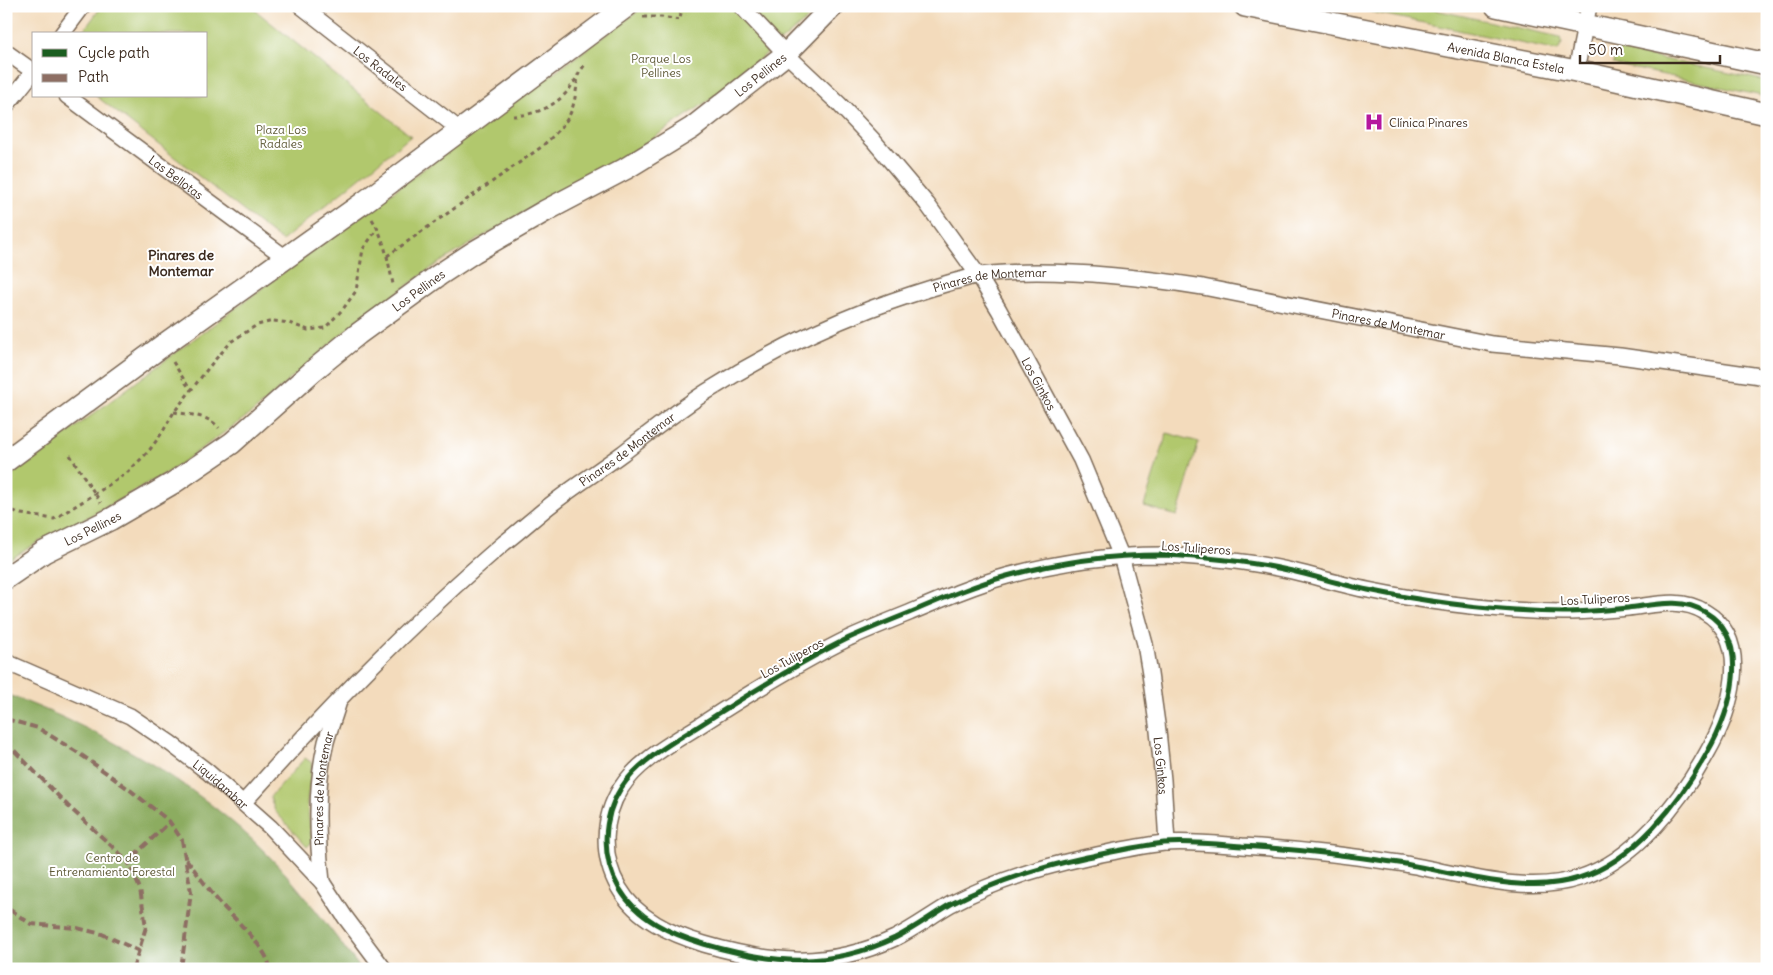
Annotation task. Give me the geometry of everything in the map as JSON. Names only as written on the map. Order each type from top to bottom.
[{"type":"main road","name":"Los Pellines","points":[[6,578],[44,552],[111,519],[173,483],[232,443],[314,370],[358,334],[474,252],[545,211],[625,169],[692,128],[786,54],[833,6]]},
{"type":"main road","name":"Avenida Blanca Estela","points":[[1245,6],[1576,71],[1767,114]]},
{"type":"main road","points":[[1496,6],[1587,15],[1767,64]]},
{"type":"main road","points":[[6,461],[162,346],[363,204],[460,130],[632,12]]},
{"type":"street","points":[[64,32],[83,6]]},
{"type":"street","name":"Los Radales","points":[[301,6],[460,130]]},
{"type":"street","name":"Los Ginkos","points":[[741,6],[786,54],[839,104],[900,172],[942,224],[978,276],[1013,334],[1081,460],[1121,556],[1139,618],[1150,674],[1163,780],[1167,843]]},
{"type":"street","points":[[1576,71],[1587,15]]},
{"type":"street","points":[[6,52],[32,71]]},
{"type":"street","points":[[6,106],[32,74]]},
{"type":"street","name":"Las Bellotas","points":[[70,98],[286,258]]},
{"type":"street","name":"Pinares de Montemar","points":[[244,802],[399,637],[473,570],[544,510],[665,420],[707,391],[751,365],[843,320],[891,301],[978,276],[1069,273],[1161,280],[1492,344],[1620,356],[1767,377]]},
{"type":"street","name":"Los Tuliperos","points":[[1162,555],[1235,561],[1291,571],[1363,589],[1442,603],[1487,608],[1563,612],[1596,611],[1676,603],[1692,606],[1705,612],[1716,621],[1733,647],[1730,697],[1720,731],[1695,776],[1667,811],[1629,850],[1613,862],[1578,879],[1558,884],[1522,885],[1402,863],[1344,855],[1236,845],[1167,843],[1094,856],[1043,868],[955,902],[890,940],[845,955],[802,961],[765,959],[736,953],[688,939],[657,925],[638,911],[622,893],[612,872],[606,848],[606,832],[608,817],[614,802],[629,777],[639,767],[759,688],[848,639],[961,591],[999,578],[1038,568],[1086,559],[1162,555]]},
{"type":"street","name":"Liquidambar","points":[[6,662],[130,716],[208,772],[244,802],[295,852],[322,882],[345,917],[384,969]]},
{"type":"street","name":"Pinares de Montemar","points":[[322,882],[318,823],[320,784],[326,743],[340,698]]},
{"type":"path","points":[[632,12],[680,20],[682,6]]},
{"type":"path","points":[[494,106],[514,116],[530,115],[549,107],[567,92],[586,63]]},
{"type":"path","points":[[387,256],[540,148],[558,132],[570,117],[576,100],[578,75]]},
{"type":"path","points":[[363,204],[378,228],[387,256],[398,304]]},
{"type":"path","points":[[6,508],[21,514],[54,519],[128,472],[148,452],[174,412],[213,362],[232,341],[257,325],[272,321],[289,323],[308,330],[325,328],[343,309],[356,291],[363,249],[378,228]]},
{"type":"path","points":[[162,346],[190,391]]},
{"type":"path","points":[[174,412],[214,422],[232,443]]},
{"type":"path","points":[[70,455],[111,519]]},
{"type":"green space","name":"Plaza Los Radales","points":[[102,6],[250,6],[411,136],[282,241],[99,98],[208,98],[208,32],[82,32]]},
{"type":"green space","name":"Parque Los Pellines","points":[[645,6],[823,6],[717,95],[619,161],[526,211],[437,264],[347,329],[253,412],[167,473],[83,520],[43,539],[6,562],[6,479]]},
{"type":"green space","points":[[1343,6],[1417,6],[1560,37],[1562,43],[1558,51]]},
{"type":"green space","points":[[1616,49],[1767,81],[1767,97],[1613,64]]},
{"type":"green space","points":[[1167,433],[1199,442],[1177,516],[1144,506]]},
{"type":"green space","name":"Centro de Entrenamiento Forestal","points":[[6,694],[41,708],[111,741],[178,781],[209,804],[239,828],[280,867],[361,969],[6,969]]},
{"type":"green space","points":[[305,758],[312,763],[307,803],[312,842],[307,847],[275,811],[270,797]]},
{"type":"marked path","points":[[6,719],[38,728],[80,754],[169,821],[182,840],[191,892],[181,969]]},
{"type":"marked path","points":[[6,742],[68,806],[128,861]]},
{"type":"marked path","points":[[133,969],[146,927],[140,889],[128,861],[170,822]]},
{"type":"marked path","points":[[186,859],[217,900],[257,943],[268,961],[270,969]]},
{"type":"marked path","points":[[6,898],[10,910],[31,924],[77,928],[102,934],[139,951]]},
{"type":"cycle path","points":[[1162,555],[1244,562],[1292,571],[1392,595],[1490,608],[1571,612],[1667,603],[1696,607],[1720,625],[1729,641],[1733,659],[1733,678],[1729,698],[1716,737],[1707,753],[1683,791],[1654,828],[1637,844],[1599,870],[1579,878],[1558,883],[1536,885],[1513,884],[1399,863],[1301,851],[1203,843],[1164,843],[1087,857],[1017,876],[967,896],[895,938],[871,948],[847,955],[800,960],[753,956],[704,944],[679,935],[645,917],[626,899],[619,888],[609,864],[606,838],[610,812],[621,788],[637,769],[658,752],[756,690],[849,638],[982,584],[1026,571],[1065,563],[1123,556],[1162,555]]},
{"type":"place","name":"Clínica Pinares","points":[[1374,122]]},
{"type":"district","name":"Pinares de Montemar","points":[[181,264]]}]
